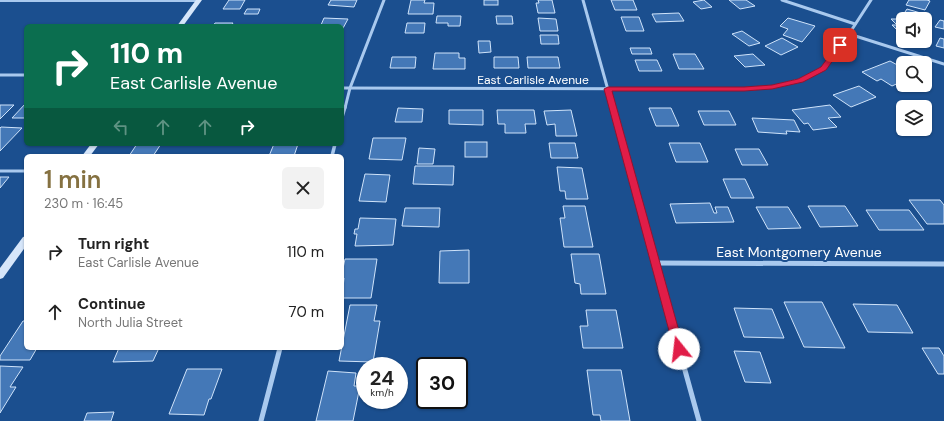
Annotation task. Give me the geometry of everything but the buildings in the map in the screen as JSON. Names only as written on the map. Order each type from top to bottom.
[{"type":"street","points":[[181,24],[198,0]]},
{"type":"street","points":[[344,110],[350,88],[384,0]]},
{"type":"street","points":[[583,0],[699,421]]},
{"type":"street","points":[[782,0],[800,8],[855,24]]},
{"type":"street","name":"East Carlisle Avenue","points":[[344,88],[744,89],[772,87],[800,80],[823,68],[849,34],[871,0]]},
{"type":"street","points":[[849,34],[944,64]]},
{"type":"street","points":[[0,75],[24,75]]},
{"type":"street","points":[[0,275],[24,242]]},
{"type":"street","name":"East Montgomery Avenue","points":[[655,263],[944,264]]},
{"type":"street","points":[[261,421],[279,350]]},
{"type":"lane","points":[[0,0],[198,0]]},
{"type":"lane","points":[[0,171],[24,171]]},
{"type":"route","points":[[679,349],[608,89],[744,89],[772,87],[800,80],[823,68],[840,45]]}]
